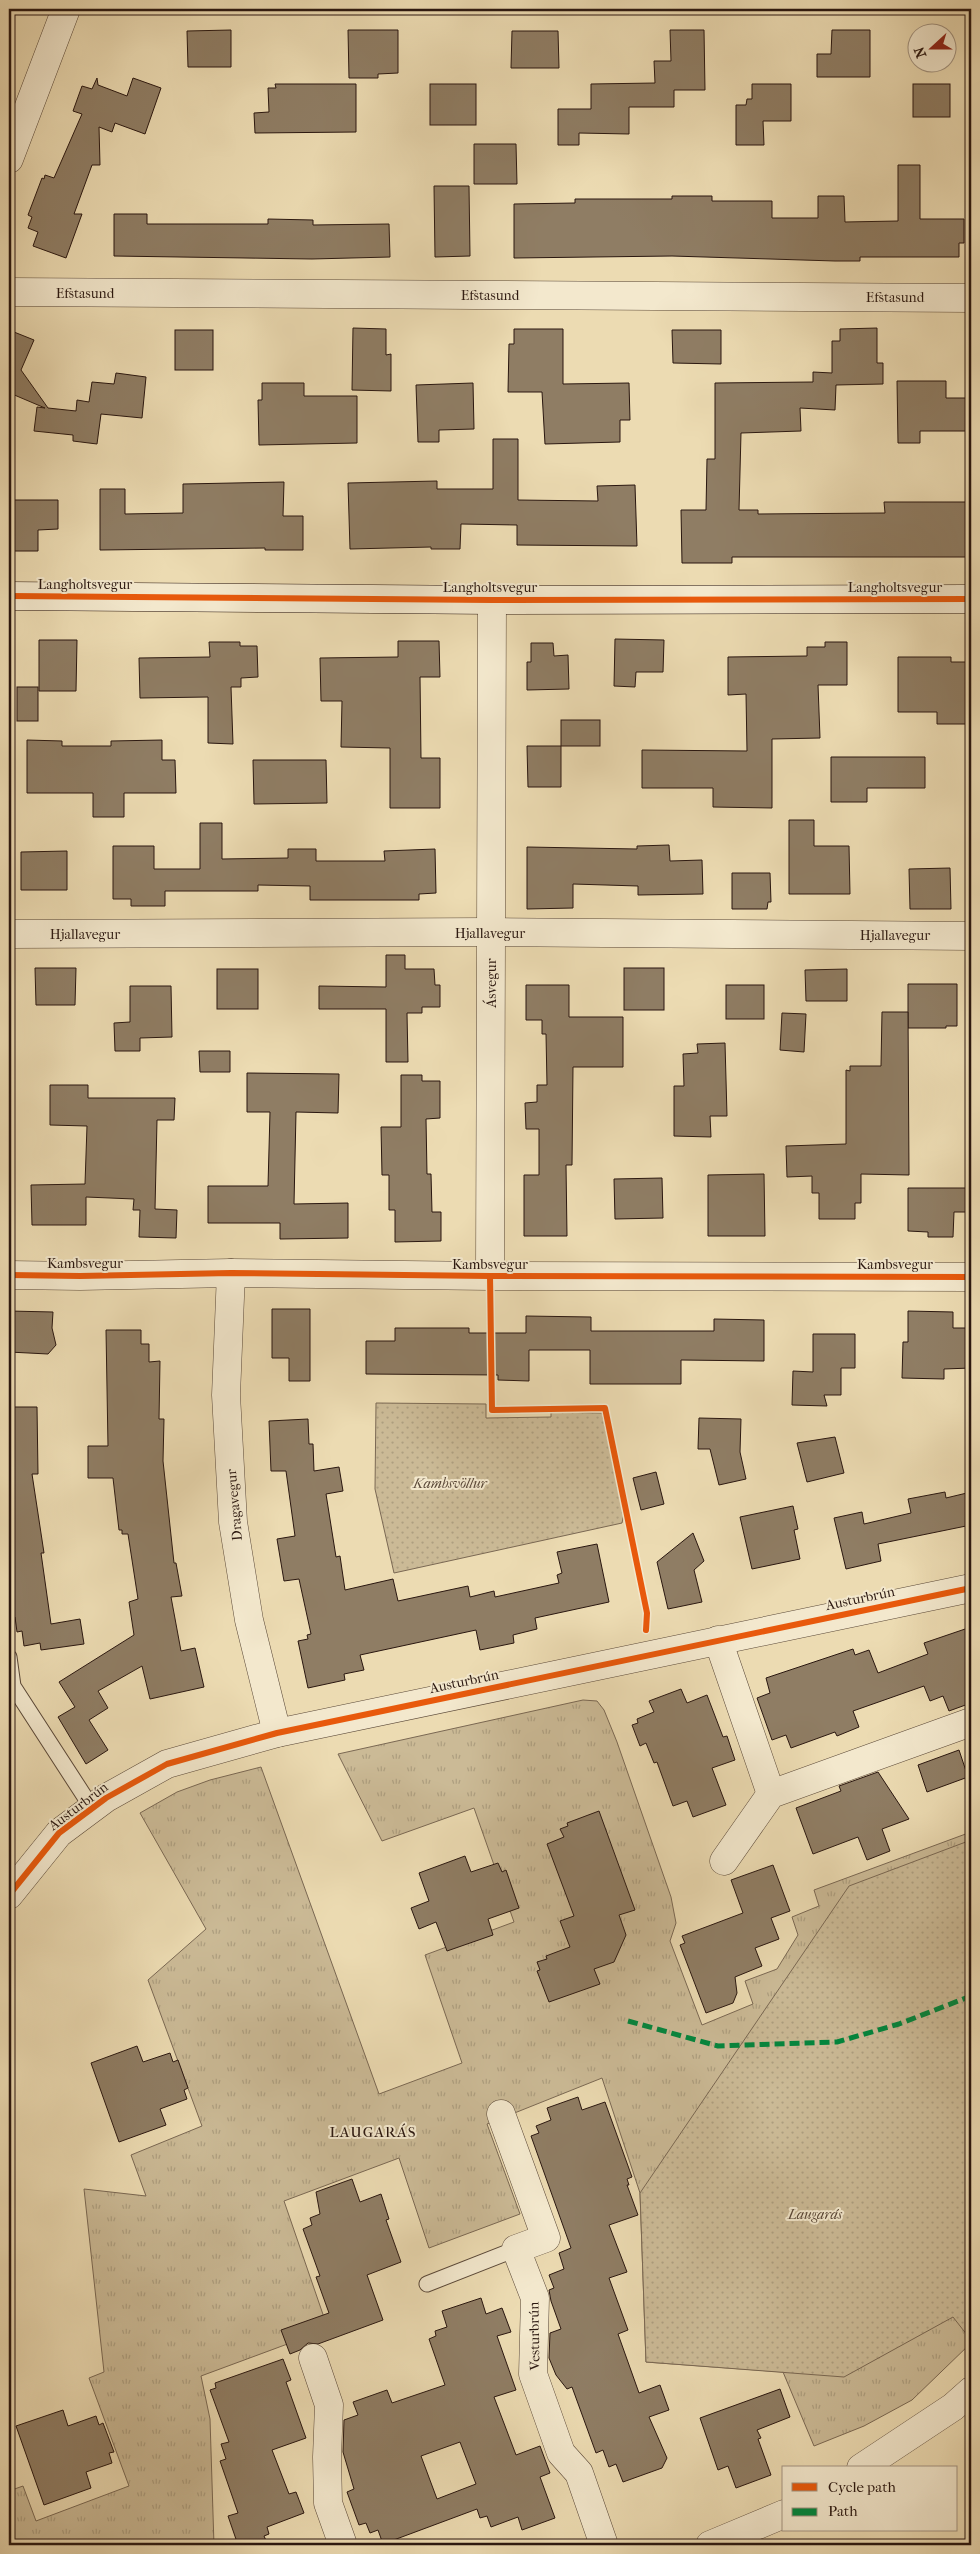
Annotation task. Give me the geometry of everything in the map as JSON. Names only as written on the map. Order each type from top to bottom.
[{"type":"street","points":[[9,159],[66,9]]},
{"type":"street","name":"Efstasund","points":[[9,292],[971,298]]},
{"type":"street","name":"Langholtsvegur","points":[[9,596],[492,600],[971,599]]},
{"type":"street","name":"Ásvegur","points":[[490,1276],[492,600]]},
{"type":"street","name":"Hjallavegur","points":[[9,934],[491,932],[971,936]]},
{"type":"street","name":"Kambsvegur","points":[[9,1275],[80,1276],[231,1273],[490,1276],[971,1277]]},
{"type":"street","name":"Dragavegur","points":[[231,1273],[226,1395],[233,1522],[249,1620],[277,1733]]},
{"type":"street","name":"Austurbrún","points":[[9,1895],[59,1833],[106,1798],[167,1764],[277,1733],[971,1588]]},
{"type":"street","points":[[718,1640],[772,1794]]},
{"type":"street","points":[[724,1861],[772,1794],[971,1722]]},
{"type":"street","points":[[501,2114],[546,2238],[516,2249]]},
{"type":"street","name":"Vesturbrún","points":[[516,2249],[534,2298],[533,2374],[561,2452],[579,2473],[604,2545]]},
{"type":"street","points":[[313,2358],[329,2406],[328,2503],[344,2545]]},
{"type":"street","points":[[865,2466],[953,2407],[971,2391]]},
{"type":"street","points":[[710,2545],[782,2515]]},
{"type":"lane","points":[[9,1657],[13,1686],[92,1808]]},
{"type":"lane","points":[[427,2284],[516,2249]]},
{"type":"green space","name":"Kambsvöllur","points":[[376,1403],[486,1404],[486,1418],[551,1417],[551,1412],[602,1413],[624,1514],[622,1523],[394,1573],[375,1489]]},
{"type":"green space","points":[[583,1700],[597,1701],[604,1710],[617,1742],[671,1897],[676,1923],[670,1941],[702,2025],[753,2004],[745,1981],[777,1969],[798,1935],[792,1917],[819,1906],[814,1890],[971,1832],[971,2343],[912,2400],[864,2426],[814,2446],[783,2372],[646,2362],[640,2193],[602,2078],[487,2124],[520,2214],[429,2248],[399,2158],[284,2201],[328,2329],[201,2376],[210,2419],[214,2545],[9,2545],[9,2491],[23,2486],[36,2521],[129,2486],[89,2378],[104,2372],[84,2189],[146,2196],[131,2155],[202,2126],[148,1980],[206,1929],[140,1813],[177,1792],[210,1780],[261,1767],[379,2094],[462,2063],[425,1955],[514,1922],[474,1808],[382,1841],[338,1754]]},
{"type":"green space","name":"Laugarás","points":[[971,1840],[971,2340],[953,2317],[844,2377],[646,2362],[640,2193],[849,1886]]},
{"type":"building","points":[[231,30],[231,67],[188,67],[187,31]]},
{"type":"building","points":[[348,30],[398,30],[398,73],[378,74],[378,78],[349,78]]},
{"type":"building","points":[[670,30],[704,30],[705,90],[674,90],[674,107],[629,107],[629,134],[579,133],[579,145],[558,145],[558,109],[591,109],[591,84],[655,83],[654,61],[671,61]]},
{"type":"building","points":[[832,30],[870,30],[870,77],[817,77],[817,54],[831,54]]},
{"type":"building","points":[[512,31],[558,31],[559,68],[511,68]]},
{"type":"building","points":[[97,78],[98,85],[127,96],[133,78],[161,88],[145,134],[115,123],[112,132],[99,127],[100,165],[92,165],[74,214],[82,214],[66,258],[33,246],[38,232],[28,228],[32,217],[28,215],[42,178],[44,179],[45,175],[54,178],[82,114],[73,111],[82,86],[92,89]]},
{"type":"building","points":[[275,84],[356,84],[356,132],[255,133],[254,113],[269,112],[268,88],[276,88]]},
{"type":"building","points":[[430,84],[476,84],[476,125],[430,125]]},
{"type":"building","points":[[752,84],[791,84],[791,121],[763,121],[764,145],[736,145],[736,105],[746,105],[747,99],[752,99]]},
{"type":"building","points":[[913,84],[950,84],[950,117],[913,117]]},
{"type":"building","points":[[474,144],[516,144],[517,184],[474,184]]},
{"type":"building","points":[[898,165],[920,165],[920,219],[964,219],[964,243],[959,243],[959,257],[860,257],[860,261],[672,256],[514,258],[514,204],[575,203],[575,199],[672,199],[672,196],[712,196],[712,201],[772,201],[772,218],[818,218],[818,196],[844,196],[845,222],[898,221]]},
{"type":"building","points":[[434,186],[469,186],[470,256],[435,257]]},
{"type":"building","points":[[114,214],[147,214],[147,224],[268,224],[268,219],[313,220],[313,225],[389,224],[390,257],[312,259],[114,256]]},
{"type":"building","points":[[353,328],[386,329],[386,355],[391,354],[391,391],[352,390]]},
{"type":"building","points":[[877,328],[877,363],[883,363],[883,384],[836,385],[835,410],[800,408],[801,431],[741,433],[739,510],[758,510],[758,514],[885,513],[884,502],[966,502],[967,557],[732,557],[732,563],[682,563],[681,510],[706,510],[707,459],[715,459],[715,383],[813,382],[813,372],[832,373],[832,341],[840,341],[840,329]]},
{"type":"building","points":[[514,329],[563,329],[563,384],[629,383],[630,420],[620,420],[620,442],[545,444],[542,392],[508,392],[509,344],[514,344]]},
{"type":"building","points":[[9,330],[34,340],[21,370],[48,408],[76,411],[77,400],[89,402],[92,382],[114,384],[116,373],[146,377],[142,418],[101,414],[97,444],[73,441],[73,435],[34,431],[37,407],[45,408],[12,394],[9,399]]},
{"type":"building","points":[[175,330],[213,330],[213,370],[175,370]]},
{"type":"building","points":[[672,330],[721,330],[721,364],[673,363]]},
{"type":"building","points":[[897,381],[946,381],[946,398],[966,398],[966,431],[920,431],[920,443],[898,443]]},
{"type":"building","points":[[262,383],[304,383],[304,396],[357,396],[357,443],[259,445],[258,400],[262,400]]},
{"type":"building","points":[[473,383],[474,429],[439,430],[439,442],[418,442],[416,385]]},
{"type":"building","points":[[493,439],[518,439],[518,500],[598,501],[597,486],[635,485],[637,546],[517,545],[517,525],[461,524],[460,549],[431,549],[431,547],[350,549],[348,483],[437,481],[437,489],[493,489]]},
{"type":"building","points":[[284,482],[283,516],[303,516],[303,550],[265,550],[265,548],[100,550],[100,489],[125,489],[125,514],[183,513],[183,484]]},
{"type":"building","points":[[9,500],[58,500],[58,529],[38,530],[38,551],[12,551],[12,528],[9,528]]},
{"type":"building","points":[[615,639],[664,640],[663,672],[636,672],[635,687],[614,686]]},
{"type":"building","points":[[39,640],[77,640],[76,691],[39,691]]},
{"type":"building","points":[[398,641],[439,641],[440,677],[420,677],[421,758],[440,758],[440,808],[390,808],[390,748],[341,747],[342,701],[321,701],[320,658],[398,657]]},
{"type":"building","points":[[209,642],[240,642],[240,646],[257,646],[258,677],[241,678],[241,687],[231,687],[233,744],[208,743],[208,697],[140,698],[139,658],[210,657]]},
{"type":"building","points":[[825,642],[847,642],[847,685],[818,685],[820,738],[772,739],[772,808],[713,807],[713,788],[642,788],[642,750],[747,751],[746,694],[728,695],[728,657],[807,656],[807,647],[825,647]]},
{"type":"building","points":[[531,643],[553,643],[554,656],[568,655],[569,689],[527,690],[527,662],[531,662]]},
{"type":"building","points":[[898,657],[951,657],[951,662],[971,662],[969,724],[937,724],[937,712],[898,712]]},
{"type":"building","points":[[17,687],[38,687],[38,721],[17,721]]},
{"type":"building","points":[[561,720],[600,720],[600,746],[561,746]]},
{"type":"building","points":[[27,740],[62,741],[62,746],[111,746],[111,741],[162,740],[162,760],[175,760],[176,793],[124,793],[124,817],[93,817],[93,793],[27,793]]},
{"type":"building","points":[[527,746],[561,746],[561,787],[528,787]]},
{"type":"building","points":[[831,757],[925,757],[925,788],[867,788],[867,802],[831,802]]},
{"type":"building","points":[[253,760],[326,760],[327,803],[254,804]]},
{"type":"building","points":[[789,820],[814,820],[814,846],[849,846],[850,894],[789,894]]},
{"type":"building","points":[[200,823],[222,823],[222,859],[288,858],[288,849],[316,849],[316,861],[385,861],[384,851],[435,849],[436,893],[419,894],[419,900],[310,900],[310,886],[258,885],[258,891],[165,891],[165,906],[131,906],[131,899],[113,899],[113,846],[154,846],[154,869],[200,869]]},
{"type":"building","points":[[669,845],[670,861],[702,860],[703,894],[638,895],[638,886],[573,884],[573,908],[527,909],[527,847],[637,849],[637,846]]},
{"type":"building","points":[[67,851],[67,890],[21,890],[21,852]]},
{"type":"building","points":[[950,868],[951,909],[910,909],[909,869]]},
{"type":"building","points":[[732,873],[770,873],[771,902],[768,902],[767,909],[732,909]]},
{"type":"building","points":[[386,955],[405,955],[405,969],[434,969],[435,985],[440,985],[440,1007],[422,1007],[422,1013],[407,1013],[408,1062],[386,1062],[386,1009],[319,1009],[319,986],[386,987]]},
{"type":"building","points":[[35,968],[76,968],[75,1005],[36,1005]]},
{"type":"building","points":[[624,968],[664,968],[664,1010],[624,1010]]},
{"type":"building","points":[[217,969],[258,969],[258,1009],[217,1009]]},
{"type":"building","points":[[847,969],[847,1001],[806,1001],[805,970]]},
{"type":"building","points":[[908,984],[957,984],[957,1026],[946,1026],[946,1028],[908,1028]]},
{"type":"building","points":[[526,985],[569,985],[569,1017],[623,1017],[623,1067],[573,1067],[572,1165],[566,1165],[567,1236],[524,1236],[524,1175],[539,1175],[539,1129],[526,1129],[525,1103],[537,1102],[537,1085],[547,1085],[546,1034],[542,1034],[542,1020],[526,1020]]},
{"type":"building","points":[[726,985],[764,985],[764,1019],[726,1019]]},
{"type":"building","points":[[130,986],[171,986],[172,1037],[140,1038],[140,1051],[115,1051],[114,1023],[130,1022]]},
{"type":"building","points":[[882,1012],[908,1012],[909,1175],[861,1174],[861,1203],[855,1203],[855,1219],[819,1219],[819,1193],[812,1193],[812,1176],[787,1177],[786,1146],[846,1144],[846,1070],[850,1071],[850,1066],[881,1066]]},
{"type":"building","points":[[782,1013],[806,1014],[804,1052],[780,1050]]},
{"type":"building","points":[[725,1043],[727,1116],[710,1116],[711,1137],[674,1136],[674,1086],[684,1086],[683,1054],[698,1053],[697,1044]]},
{"type":"building","points":[[199,1051],[230,1051],[230,1072],[200,1072]]},
{"type":"building","points":[[247,1073],[339,1074],[338,1113],[296,1112],[294,1204],[348,1203],[348,1238],[280,1239],[280,1223],[208,1223],[208,1186],[268,1186],[270,1112],[247,1112]]},
{"type":"building","points":[[401,1075],[422,1075],[422,1081],[440,1081],[440,1118],[426,1119],[427,1174],[431,1174],[432,1212],[441,1212],[441,1241],[395,1242],[395,1210],[389,1210],[389,1175],[382,1175],[381,1127],[401,1127]]},
{"type":"building","points":[[50,1085],[88,1085],[88,1098],[175,1098],[174,1120],[157,1120],[155,1209],[177,1210],[176,1238],[139,1237],[140,1210],[133,1210],[134,1199],[86,1197],[86,1225],[32,1225],[31,1185],[85,1184],[87,1126],[50,1125]]},
{"type":"building","points":[[764,1174],[765,1236],[708,1236],[708,1175]]},
{"type":"building","points":[[662,1178],[663,1218],[615,1219],[614,1179]]},
{"type":"building","points":[[908,1188],[971,1188],[971,1212],[954,1212],[953,1237],[928,1237],[928,1232],[908,1231]]},
{"type":"building","points":[[272,1309],[310,1309],[310,1381],[289,1381],[289,1358],[272,1358]]},
{"type":"building","points":[[9,1311],[53,1312],[52,1328],[56,1345],[48,1354],[9,1352]]},
{"type":"building","points":[[908,1311],[953,1312],[953,1328],[971,1328],[971,1368],[944,1369],[944,1379],[902,1378],[903,1342],[908,1342]]},
{"type":"building","points":[[526,1316],[591,1317],[591,1331],[714,1331],[714,1319],[764,1320],[764,1361],[681,1360],[681,1384],[590,1384],[590,1350],[529,1350],[529,1381],[498,1380],[498,1375],[366,1374],[366,1341],[395,1341],[395,1328],[469,1328],[469,1333],[526,1333]]},
{"type":"building","points":[[106,1330],[141,1330],[141,1344],[149,1344],[149,1362],[160,1361],[159,1419],[164,1419],[163,1461],[174,1563],[176,1563],[182,1596],[171,1597],[181,1651],[195,1648],[204,1687],[150,1699],[142,1666],[98,1691],[108,1708],[89,1720],[108,1750],[86,1764],[58,1717],[75,1707],[59,1682],[134,1635],[129,1602],[138,1599],[128,1534],[122,1534],[122,1530],[119,1530],[113,1478],[88,1478],[88,1446],[108,1446]]},
{"type":"building","points":[[813,1334],[855,1334],[855,1368],[841,1368],[841,1395],[824,1395],[827,1406],[792,1405],[793,1371],[813,1372]]},
{"type":"building","points":[[9,1407],[37,1407],[38,1474],[32,1474],[44,1553],[41,1553],[51,1624],[80,1619],[84,1644],[41,1650],[40,1643],[24,1646],[22,1631],[17,1632],[15,1617],[13,1617],[11,1604],[9,1604],[9,1570],[14,1569],[9,1531]]},
{"type":"building","points":[[699,1418],[741,1419],[740,1452],[746,1479],[719,1485],[710,1449],[698,1449]]},
{"type":"building","points":[[308,1419],[309,1444],[313,1444],[314,1471],[339,1467],[343,1491],[326,1494],[336,1557],[340,1556],[345,1590],[393,1579],[398,1601],[468,1586],[470,1597],[494,1591],[495,1597],[559,1583],[557,1575],[562,1573],[557,1552],[597,1544],[609,1602],[535,1618],[537,1629],[513,1635],[514,1643],[480,1650],[476,1630],[360,1655],[364,1670],[344,1674],[345,1680],[308,1688],[298,1641],[308,1639],[307,1635],[311,1634],[299,1579],[284,1581],[277,1539],[295,1536],[286,1471],[271,1471],[269,1421]]},
{"type":"building","points":[[835,1437],[844,1473],[807,1482],[797,1443]]},
{"type":"building","points":[[656,1472],[664,1504],[641,1510],[633,1478]]},
{"type":"building","points":[[945,1492],[946,1498],[971,1492],[971,1525],[878,1544],[881,1561],[846,1569],[834,1518],[862,1512],[864,1524],[911,1513],[908,1499]]},
{"type":"building","points":[[793,1506],[798,1529],[794,1530],[800,1559],[752,1569],[740,1517]]},
{"type":"building","points":[[693,1533],[704,1561],[694,1570],[702,1602],[668,1609],[657,1562]]},
{"type":"building","points":[[971,1627],[971,1703],[949,1711],[943,1696],[930,1701],[924,1686],[853,1711],[859,1727],[837,1736],[835,1732],[791,1748],[786,1735],[772,1740],[757,1698],[770,1693],[766,1678],[853,1649],[855,1655],[869,1650],[878,1673],[928,1654],[924,1643]]},
{"type":"building","points":[[681,1689],[687,1703],[707,1695],[723,1737],[727,1736],[735,1760],[712,1768],[726,1805],[693,1817],[687,1801],[673,1806],[657,1762],[654,1763],[646,1743],[640,1746],[632,1725],[638,1723],[637,1719],[654,1712],[649,1701]]},
{"type":"building","points":[[959,1750],[968,1777],[927,1792],[918,1765]]},
{"type":"building","points":[[878,1772],[909,1819],[882,1829],[890,1851],[867,1860],[858,1837],[813,1854],[796,1808],[841,1791],[839,1786]]},
{"type":"building","points":[[599,1811],[635,1910],[619,1915],[626,1935],[614,1962],[594,1969],[600,1984],[549,2002],[537,1971],[540,1970],[537,1962],[547,1959],[546,1956],[570,1947],[560,1921],[574,1916],[547,1844],[564,1837],[560,1829],[568,1826],[567,1823]]},
{"type":"building","points":[[465,1856],[471,1872],[498,1863],[502,1872],[506,1870],[519,1908],[488,1919],[493,1935],[447,1951],[436,1922],[419,1929],[411,1908],[429,1901],[419,1873]]},
{"type":"building","points":[[773,1865],[790,1911],[771,1918],[779,1939],[755,1948],[762,1966],[735,1977],[737,1993],[733,2003],[706,2013],[680,1945],[685,1943],[682,1936],[743,1913],[731,1880]]},
{"type":"building","points":[[137,2046],[143,2062],[170,2053],[173,2062],[178,2060],[188,2088],[184,2090],[187,2099],[160,2109],[166,2125],[119,2142],[91,2063]]},
{"type":"building","points":[[578,2097],[582,2110],[605,2102],[632,2177],[627,2179],[629,2185],[627,2185],[638,2215],[609,2225],[627,2272],[609,2278],[628,2330],[618,2334],[639,2393],[660,2385],[669,2410],[649,2417],[667,2458],[662,2468],[623,2482],[616,2464],[609,2467],[603,2450],[596,2453],[572,2387],[567,2389],[556,2375],[549,2358],[550,2333],[561,2329],[551,2301],[549,2290],[554,2288],[549,2275],[564,2269],[559,2253],[571,2248],[531,2136],[539,2133],[536,2126],[551,2120],[547,2108]]},
{"type":"building","points":[[352,2179],[360,2202],[381,2194],[389,2219],[386,2220],[401,2262],[367,2275],[383,2320],[318,2344],[308,2343],[300,2350],[290,2354],[281,2330],[329,2313],[316,2277],[320,2276],[303,2229],[312,2225],[310,2218],[320,2214],[316,2192]]},
{"type":"building","points":[[481,2298],[486,2314],[502,2308],[511,2332],[497,2336],[516,2390],[494,2397],[516,2455],[540,2446],[550,2473],[540,2477],[555,2518],[522,2530],[518,2517],[491,2527],[487,2516],[480,2518],[477,2509],[383,2544],[378,2530],[370,2533],[366,2523],[359,2525],[347,2492],[354,2489],[343,2452],[344,2420],[358,2415],[353,2402],[387,2390],[392,2403],[445,2385],[429,2339],[436,2336],[435,2331],[447,2327],[442,2311]],"holes":[[[460,2442],[476,2484],[437,2499],[421,2456]]]},
{"type":"building","points":[[283,2359],[291,2380],[286,2382],[306,2438],[272,2450],[289,2494],[296,2492],[304,2513],[267,2527],[269,2534],[264,2536],[268,2545],[238,2545],[228,2516],[238,2513],[220,2461],[226,2459],[221,2444],[229,2442],[210,2390],[216,2388],[215,2383]]},
{"type":"building","points":[[780,2389],[790,2417],[757,2430],[761,2438],[758,2439],[771,2475],[736,2488],[728,2466],[718,2470],[700,2418]]},
{"type":"building","points":[[63,2410],[68,2426],[96,2416],[99,2425],[103,2423],[114,2452],[109,2453],[112,2463],[86,2472],[91,2488],[44,2505],[16,2426]]},
{"type":"marked path","points":[[628,2021],[718,2046],[837,2042],[899,2024],[971,1996]]},
{"type":"cycle path","points":[[9,596],[492,600],[971,599]]},
{"type":"cycle path","points":[[9,1275],[80,1276],[231,1273],[490,1276],[971,1277]]},
{"type":"cycle path","points":[[490,1276],[492,1410],[605,1408],[647,1613],[646,1630]]},
{"type":"cycle path","points":[[9,1895],[59,1833],[106,1798],[167,1764],[277,1733],[971,1588]]},
{"type":"district","name":"LAUGARÁS","points":[[373,2132]]}]
